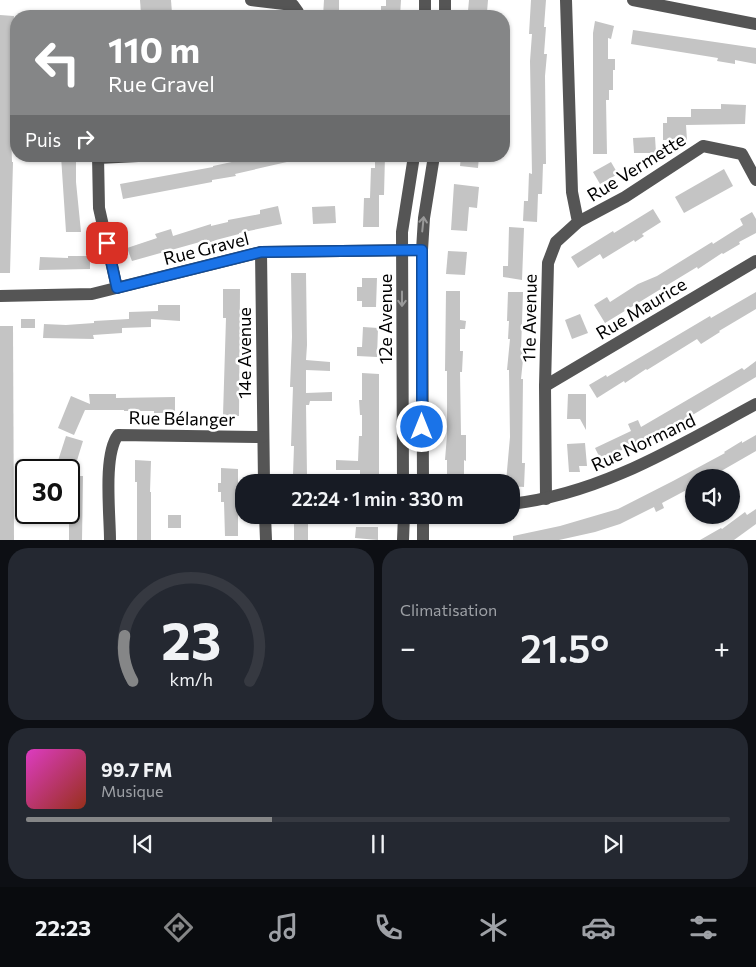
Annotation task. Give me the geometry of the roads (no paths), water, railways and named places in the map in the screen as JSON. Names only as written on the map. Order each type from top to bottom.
[{"type":"street","points":[[251,0],[293,5],[297,10]]},
{"type":"street","points":[[566,0],[572,192],[578,222]]},
{"type":"street","points":[[633,0],[756,24]]},
{"type":"street","name":"Rue Vermette","points":[[578,222],[625,196],[703,146],[742,154],[756,180]]},
{"type":"street","points":[[98,162],[99,208],[117,288]]},
{"type":"street","name":"12e Avenue","points":[[403,474],[402,232],[413,162]]},
{"type":"street","name":"12e Avenue","points":[[423,474],[422,250],[424,218],[433,162]]},
{"type":"street","name":"11e Avenue","points":[[546,499],[548,263],[556,242],[578,222]]},
{"type":"street","name":"Rue Gravel","points":[[0,296],[92,294],[261,252],[422,250]]},
{"type":"street","name":"14e Avenue","points":[[261,252],[264,474]]},
{"type":"street","name":"Rue Maurice","points":[[546,386],[756,261]]},
{"type":"street","name":"Rue Normand","points":[[520,503],[546,499],[598,483],[645,464],[756,404]]},
{"type":"street","name":"Rue Bélanger","points":[[110,540],[109,455],[114,440],[118,435],[262,437]]},
{"type":"street","points":[[265,524],[266,540]]},
{"type":"street","points":[[403,540],[404,524]]},
{"type":"street","points":[[423,524],[423,540]]}]
